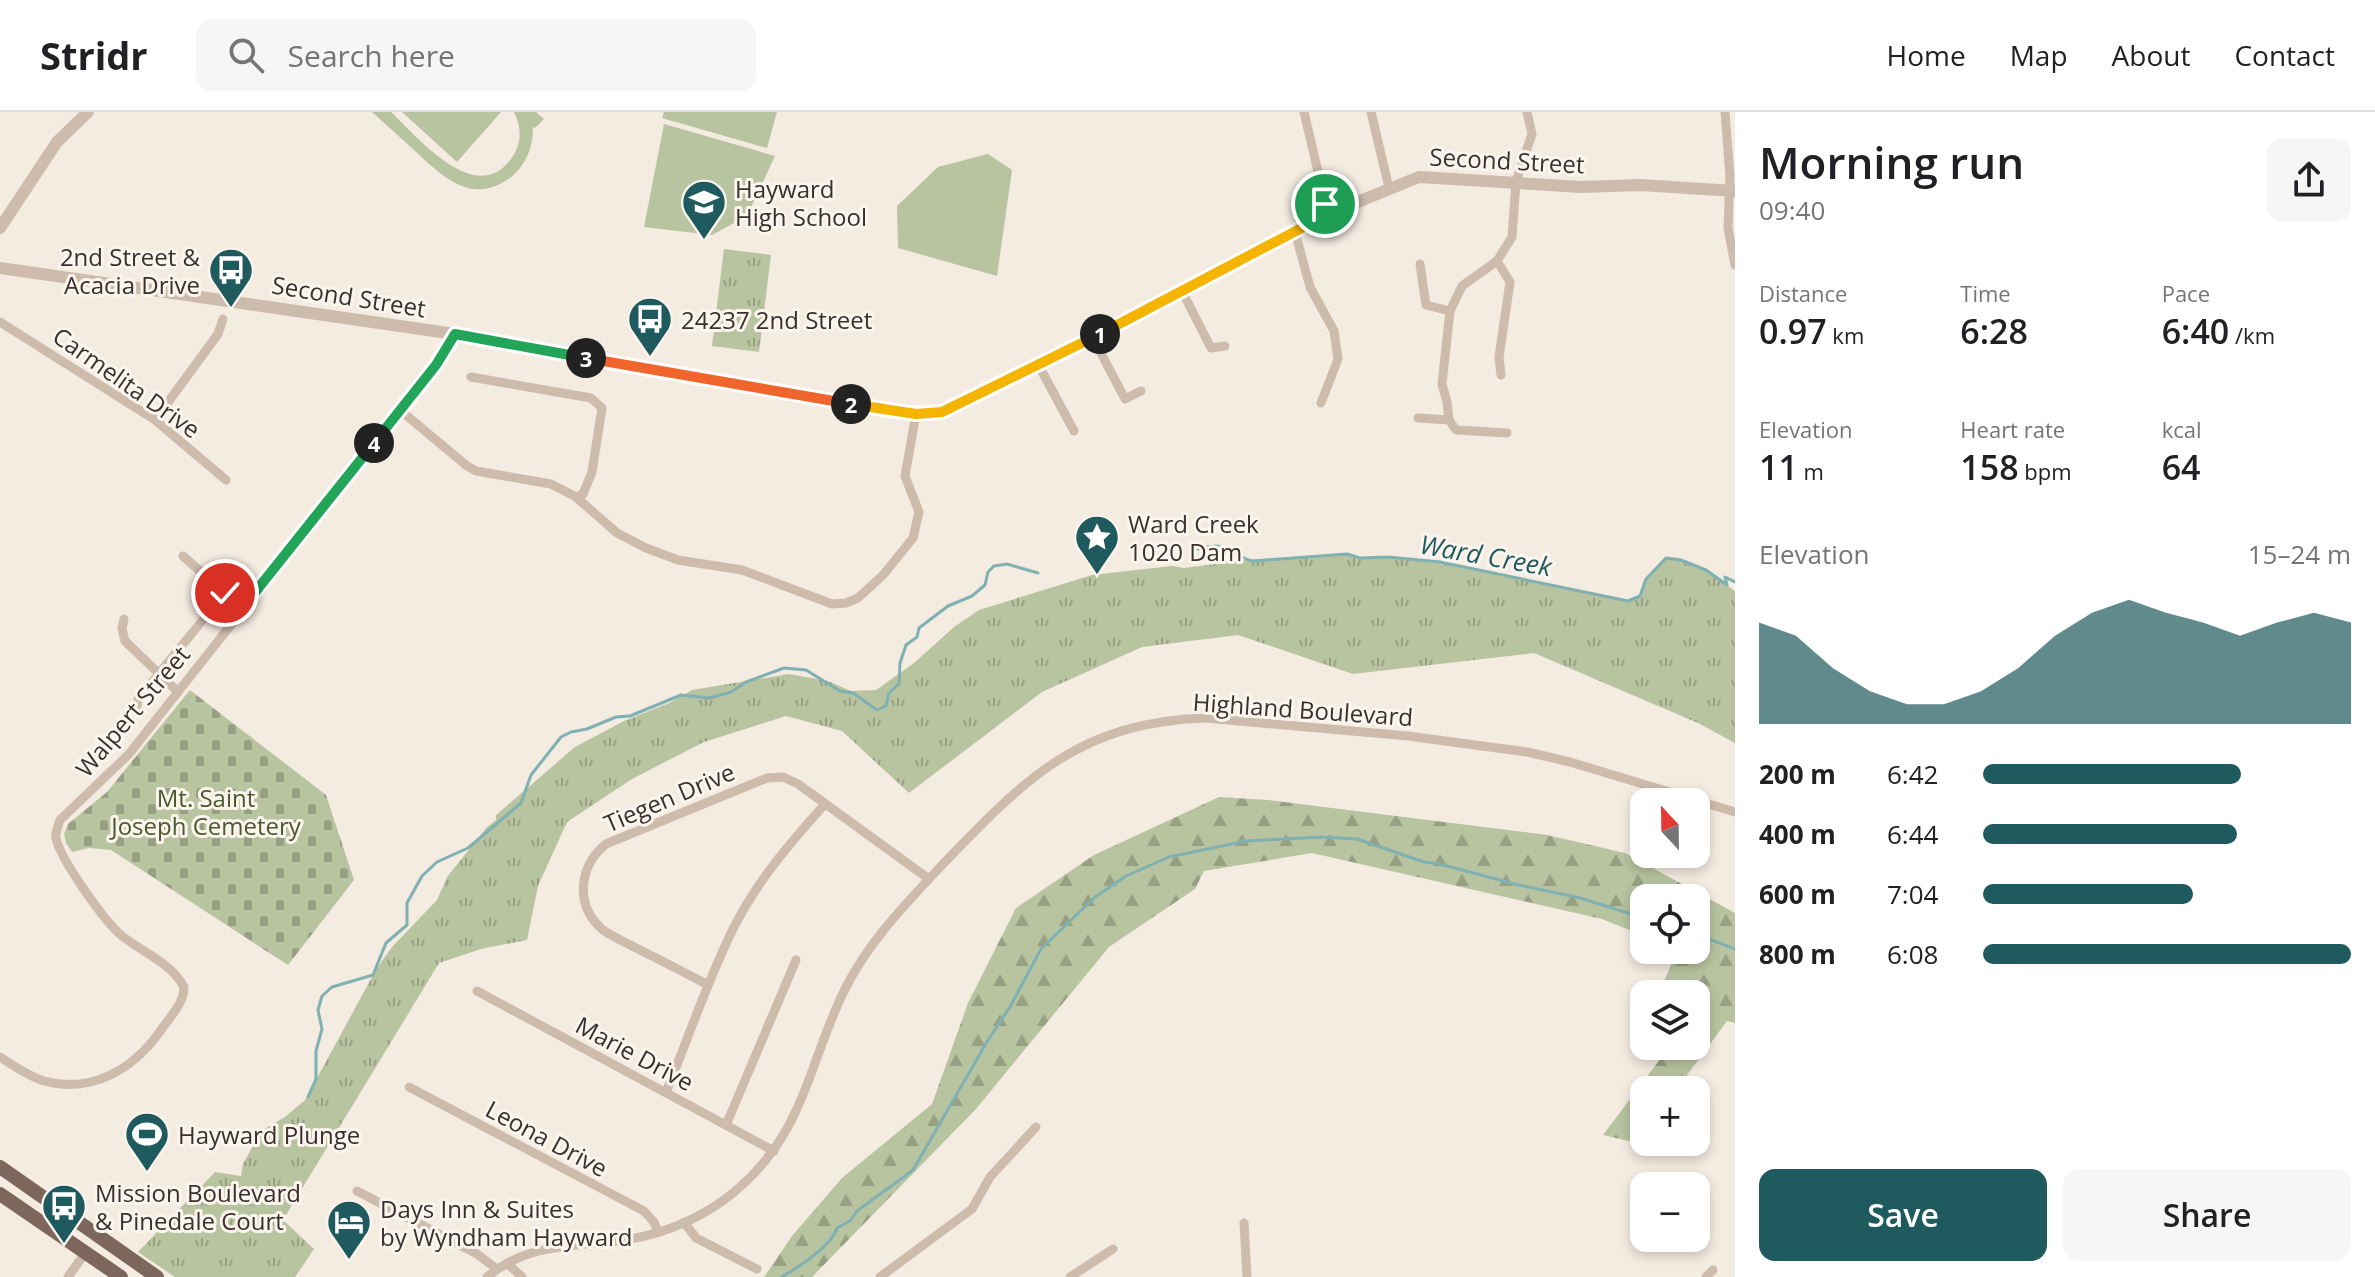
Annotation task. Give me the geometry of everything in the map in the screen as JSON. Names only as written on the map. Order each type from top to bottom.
[{"type":"main road","points":[[0,1167],[157,1277]]},
{"type":"main road","points":[[0,1194],[121,1277]]},
{"type":"street","points":[[0,228],[57,142],[88,112]]},
{"type":"street","points":[[1304,112],[1328,214]]},
{"type":"street","points":[[1371,112],[1389,188]]},
{"type":"street","points":[[1507,433],[1456,430],[1449,420],[1442,375],[1450,311],[1462,286],[1497,261],[1512,237],[1516,182],[1532,134],[1527,112]]},
{"type":"street","points":[[1725,112],[1732,191],[1728,228],[1735,265]]},
{"type":"street","name":"Second Street","points":[[0,268],[455,334],[788,395],[931,414],[954,408],[1039,366],[1328,214],[1419,177],[1581,187],[1640,185],[1732,191]]},
{"type":"street","points":[[1295,232],[1310,287],[1334,331],[1338,359],[1321,403]]},
{"type":"street","points":[[1497,261],[1510,282],[1499,357],[1501,375]]},
{"type":"street","points":[[1420,264],[1426,305],[1450,311]]},
{"type":"street","points":[[1182,291],[1211,348],[1225,346]]},
{"type":"street","points":[[155,420],[218,334],[223,319]]},
{"type":"street","name":"Carmelita Drive","points":[[0,322],[155,420],[226,480]]},
{"type":"street","name":"Walpert Street","points":[[0,1057],[42,1081],[69,1084],[105,1078],[143,1055],[184,994],[177,974],[122,936],[106,920],[60,850],[55,834],[60,820],[117,767],[178,692],[436,365],[455,334]]},
{"type":"street","points":[[1093,338],[1125,399],[1141,391]]},
{"type":"street","points":[[1039,366],[1074,431]]},
{"type":"street","points":[[471,377],[591,398],[598,402],[602,408],[592,472],[583,494],[576,497]]},
{"type":"street","points":[[400,410],[476,471],[551,484],[576,497],[617,533],[646,548],[678,560],[742,570],[832,604],[858,598],[883,575],[913,538],[919,512],[905,476],[916,414]]},
{"type":"street","points":[[1418,418],[1449,420]]},
{"type":"street","points":[[183,556],[244,606]]},
{"type":"street","points":[[141,713],[137,708],[138,699],[225,593]]},
{"type":"street","points":[[124,619],[125,641],[178,692]]},
{"type":"street","name":"Highland Boulevard","points":[[487,1277],[507,1263],[544,1248],[630,1239],[658,1232],[684,1222],[731,1194],[774,1151],[797,1113],[827,1030],[856,969],[889,921],[1012,794],[1056,761],[1111,734],[1186,718],[1228,719],[1488,745],[1570,762],[1735,812]]},
{"type":"street","name":"Tiegen Drive","points":[[708,985],[610,934],[598,924],[587,908],[583,892],[584,875],[590,860],[606,844],[619,836],[772,777],[793,781],[929,879]]},
{"type":"street","points":[[666,1092],[735,925],[796,835],[825,804]]},
{"type":"street","points":[[726,1125],[796,960]]},
{"type":"street","name":"Marie Drive","points":[[477,991],[774,1151]]},
{"type":"street","name":"Leona Drive","points":[[409,1087],[644,1211],[658,1232]]},
{"type":"street","points":[[880,1277],[972,1209],[990,1177],[1036,1127]]},
{"type":"street","points":[[357,1191],[477,1254],[497,1269]]},
{"type":"street","points":[[684,1222],[696,1238],[757,1269]]},
{"type":"street","points":[[1244,1223],[1247,1277]]},
{"type":"street","points":[[1070,1277],[1113,1249]]},
{"type":"street","points":[[68,1277],[86,1252]]},
{"type":"street","points":[[507,1263],[522,1277]]},
{"type":"green space","points":[[372,112],[391,112],[431,151],[464,172],[481,176],[497,172],[515,153],[520,136],[514,112],[536,112],[544,119],[533,127],[528,154],[517,172],[497,186],[483,189],[471,188],[447,178]]},
{"type":"green space","points":[[402,112],[501,112],[457,162]]},
{"type":"green space","points":[[664,112],[777,112],[767,148],[662,118]]},
{"type":"green space","points":[[664,124],[775,156],[747,216],[712,235],[644,227]]},
{"type":"green space","points":[[988,154],[1012,170],[997,276],[898,248],[897,206],[938,167]]},
{"type":"green space","points":[[724,249],[771,255],[759,352],[712,346]]},
{"type":"green space","points":[[1347,554],[1360,558],[1388,557],[1447,564],[1628,601],[1640,596],[1646,580],[1666,558],[1694,564],[1735,591],[1735,743],[1698,723],[1534,653],[1353,674],[1238,635],[1142,647],[1042,692],[909,793],[842,731],[786,716],[704,742],[632,779],[567,822],[538,886],[527,940],[481,949],[439,963],[283,1220],[314,1249],[295,1277],[175,1277],[138,1252],[215,1172],[241,1176],[243,1164],[261,1131],[305,1100],[377,968],[392,947],[437,900],[447,877],[496,820],[496,815],[575,747],[692,690],[789,674],[828,681],[851,691],[876,690],[979,610],[1092,575],[1172,566],[1184,568],[1246,560]]},
{"type":"green space","name":"Mt. Saint Joseph Cemetery","points":[[190,690],[326,795],[354,880],[288,965],[111,850],[89,848],[72,852],[66,843],[64,834],[68,824],[107,792]]},
{"type":"green space","points":[[1219,797],[1268,800],[1547,835],[1625,853],[1630,856],[1630,868],[1652,868],[1682,884],[1630,884],[1630,930],[1602,919],[1312,853],[1204,871],[1195,889],[1109,947],[976,1109],[812,1277],[764,1277],[792,1236],[842,1178],[932,1104],[968,1003],[1016,908],[1094,855]]},
{"type":"green space","points":[[1710,899],[1735,913],[1735,1023],[1727,1021],[1710,1044],[1710,980],[1665,980],[1671,964],[1710,964]]},
{"type":"green space","points":[[1659,1060],[1698,1060],[1686,1076],[1647,1076]]},
{"type":"green space","points":[[1630,1099],[1630,1141],[1603,1135]]},
{"type":"waterway","name":"Ward Creek","points":[[1194,550],[1220,546],[1253,561],[1347,554],[1360,558],[1440,562],[1628,601],[1640,596],[1646,579],[1666,558],[1706,570],[1727,585],[1725,577],[1735,582]]},
{"type":"waterway","name":"Ward Creek","points":[[308,1097],[316,1079],[316,1051],[322,1029],[318,1010],[322,996],[332,987],[373,975],[386,943],[407,925],[407,903],[422,876],[437,862],[468,848],[521,803],[531,775],[561,737],[616,717],[630,716],[681,695],[709,698],[731,692],[746,682],[784,668],[806,670],[840,691],[853,693],[877,710],[886,706],[889,693],[899,684],[900,663],[906,645],[917,637],[919,628],[948,606],[972,596],[985,585],[988,572],[994,566],[1007,564],[1038,573]]},
{"type":"waterway","points":[[782,1277],[822,1249],[837,1228],[850,1221],[857,1211],[913,1170],[1041,949],[1095,897],[1126,876],[1169,857],[1246,841],[1322,837],[1357,839],[1424,862],[1580,898],[1630,914]]},
{"type":"waterway","points":[[1710,939],[1735,949]]},
{"type":"place","name":"Hayward High School","points":[[704,241]]},
{"type":"place","name":"2nd Street & Acacia Drive","points":[[231,309]]},
{"type":"place","name":"24237 2nd Street","points":[[650,358]]},
{"type":"place","name":"Ward Creek 1020 Dam","points":[[1097,576]]},
{"type":"place","name":"Hayward Plunge","points":[[147,1173]]},
{"type":"place","name":"Mission Boulevard & Pinedale Court","points":[[64,1245]]},
{"type":"place","name":"Days Inn & Suites by Wyndham Hayward","points":[[349,1261]]},
{"type":"route","points":[[225,593],[244,606],[436,365],[455,334],[788,395],[931,414],[954,408],[1026,373],[1295,232],[1328,214],[1325,204]]}]
